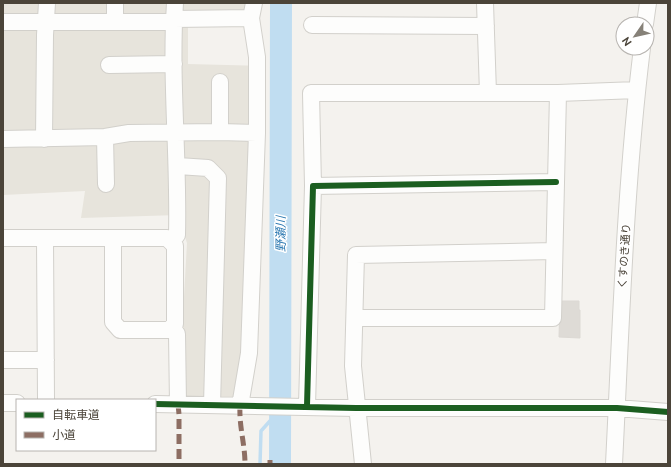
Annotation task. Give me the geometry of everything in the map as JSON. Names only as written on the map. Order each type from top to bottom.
[{"type":"street","points":[[44,139],[44,34],[47,3]]},
{"type":"street","points":[[115,3],[115,21]]},
{"type":"street","points":[[485,3],[488,93]]},
{"type":"street","points":[[646,16],[648,3]]},
{"type":"street","points":[[3,22],[115,21],[175,14],[253,10],[257,57],[257,133],[249,353],[243,406]]},
{"type":"street","points":[[171,242],[177,235],[178,166],[175,133],[175,14]]},
{"type":"street","points":[[312,25],[486,26]]},
{"type":"street","name":"くすのき通り","points":[[614,464],[624,257],[641,56]]},
{"type":"street","points":[[109,64],[174,64]]},
{"type":"street","points":[[220,82],[220,132]]},
{"type":"street","points":[[301,406],[313,186],[311,93],[558,93],[637,90]]},
{"type":"street","points":[[355,318],[553,318],[558,93]]},
{"type":"street","points":[[3,139],[105,137],[129,133],[257,133]]},
{"type":"street","points":[[105,137],[106,184]]},
{"type":"street","points":[[178,166],[208,168],[218,178],[212,405]]},
{"type":"street","points":[[313,186],[556,182]]},
{"type":"street","points":[[3,238],[167,238],[175,246],[175,324],[169,330],[120,330],[113,322],[113,239]]},
{"type":"street","points":[[45,239],[46,399]]},
{"type":"street","points":[[363,464],[356,408],[353,366],[356,255],[554,251]]},
{"type":"street","points":[[172,327],[177,334],[178,404]]},
{"type":"street","points":[[3,360],[46,360]]},
{"type":"street","points":[[3,403],[16,403]]},
{"type":"street","points":[[156,404],[356,408],[617,408],[668,412]]},
{"type":"shaded area","points":[[3,3],[258,3],[258,19],[188,18],[188,64],[262,66],[246,406],[178,404],[187,243],[178,215],[81,218],[85,191],[3,195]]},
{"type":"building","points":[[560,301],[579,301],[580,338],[559,337]]},
{"type":"waterway","name":"野瀬川","points":[[280,464],[281,3]]},
{"type":"waterway","points":[[260,464],[261,431],[278,412]]},
{"type":"marked path","points":[[178,404],[179,464]]},
{"type":"marked path","points":[[240,406],[240,421],[245,464]]},
{"type":"cycle path","points":[[307,406],[313,186],[556,182]]},
{"type":"cycle path","points":[[156,404],[356,408],[617,408],[668,412]]}]
